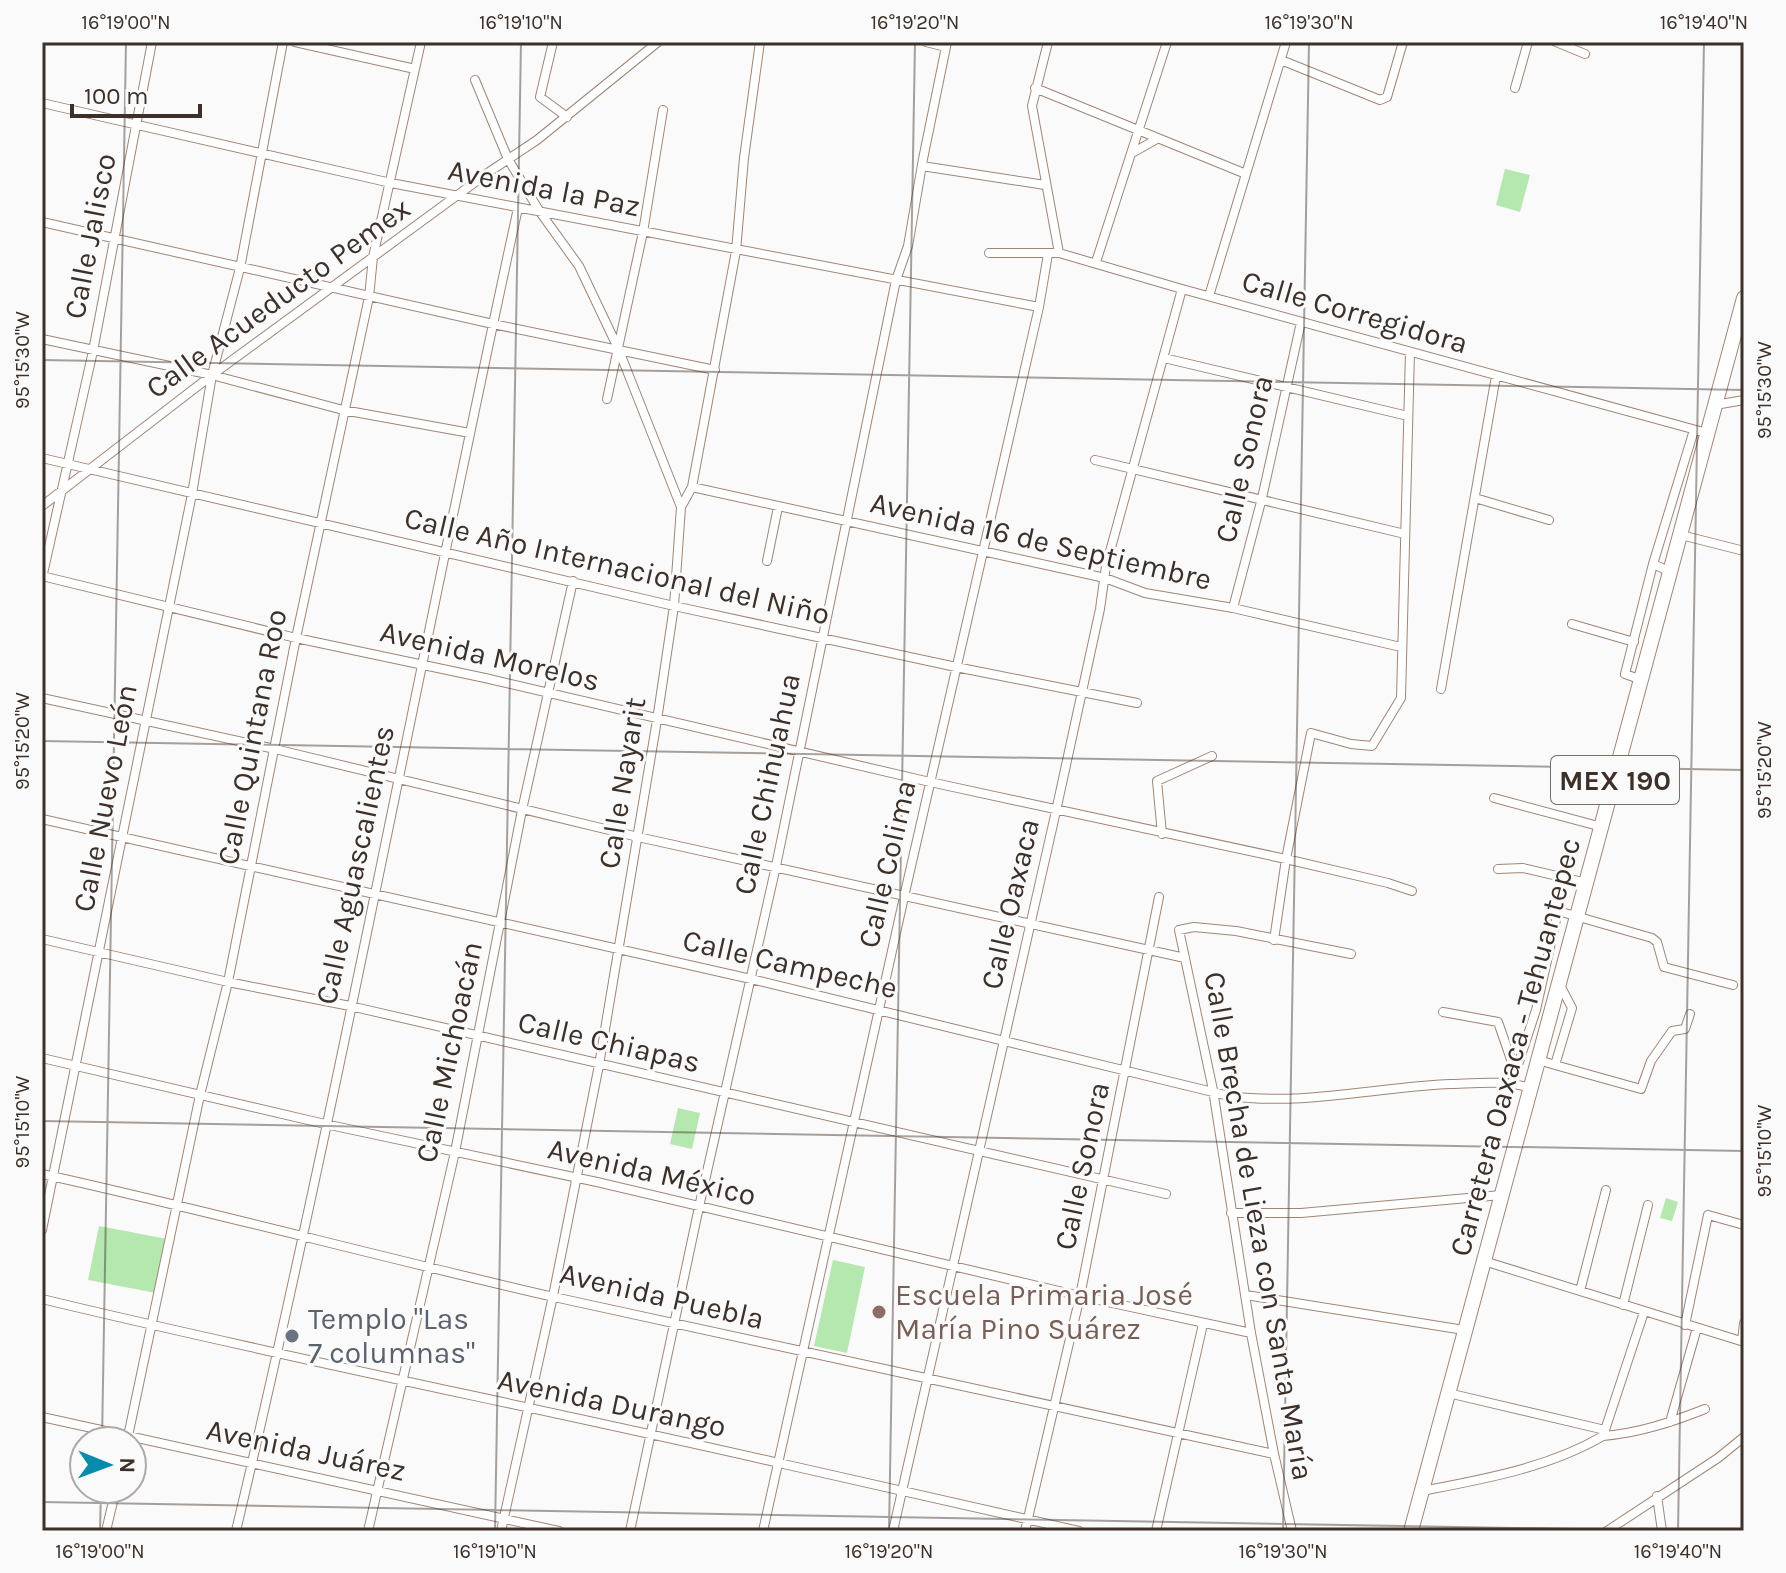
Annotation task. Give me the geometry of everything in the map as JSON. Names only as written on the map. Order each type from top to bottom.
[{"type":"main road","name":"Carretera Oaxaca - Tehuantepec","points":[[1411,1531],[1671,573],[1701,432],[1715,405],[1744,298]]},
{"type":"street","name":"Calle Jalisco","points":[[42,577],[93,351],[152,42]]},
{"type":"street","points":[[212,375],[240,268],[283,42]]},
{"type":"street","points":[[295,42],[415,69]]},
{"type":"street","name":"Calle Quintana Roo","points":[[130,1425],[200,1095],[228,982],[296,638],[369,297],[373,257],[421,42]]},
{"type":"street","points":[[553,42],[540,97],[567,117]]},
{"type":"street","name":"Calle Acueducto Pemex","points":[[42,506],[212,375],[567,117],[657,42]]},
{"type":"street","points":[[681,507],[692,487],[736,251],[744,158],[760,42]]},
{"type":"street","points":[[926,42],[947,44]]},
{"type":"street","points":[[1048,42],[1032,106],[1059,253]]},
{"type":"street","points":[[1096,262],[1167,42]]},
{"type":"street","points":[[1209,296],[1286,42]]},
{"type":"street","points":[[1281,60],[1380,100],[1387,97],[1403,42]]},
{"type":"street","points":[[1515,88],[1528,42]]},
{"type":"street","points":[[1556,42],[1585,54]]},
{"type":"street","name":"Calle Chihuahua","points":[[630,1531],[776,866],[896,280],[908,246],[947,44]]},
{"type":"street","name":"Calle Nayarit","points":[[475,80],[508,159],[540,212],[579,266],[618,348],[681,507],[674,606],[599,1065],[553,1296],[501,1531]]},
{"type":"street","points":[[1035,88],[1246,174]]},
{"type":"street","name":"Avenida la Paz","points":[[42,103],[391,183],[1039,307]]},
{"type":"street","points":[[607,399],[643,232],[663,110]]},
{"type":"street","points":[[1131,154],[1157,139]]},
{"type":"street","points":[[922,166],[1045,185]]},
{"type":"street","name":"Calle Aguascalientes","points":[[236,1531],[303,1238],[420,664],[518,208]]},
{"type":"street","points":[[42,222],[369,297],[715,370]]},
{"type":"street","name":"Calle Corregidora","points":[[989,253],[1059,253],[1096,262],[1182,289],[1701,432]]},
{"type":"street","name":"Calle Colima","points":[[763,1531],[1039,307],[1048,254]]},
{"type":"street","name":"Calle Oaxaca","points":[[893,1531],[1056,811],[1105,578],[1182,289]]},
{"type":"street","name":"Calle Sonora","points":[[1233,608],[1262,498],[1301,322]]},
{"type":"street","points":[[42,339],[212,375],[343,410],[470,433]]},
{"type":"street","points":[[1351,954],[1274,940],[1286,859],[1311,733],[1351,744],[1372,746],[1401,698],[1410,352]]},
{"type":"street","points":[[1164,358],[1408,416]]},
{"type":"street","name":"Calle Nuevo León","points":[[42,1230],[144,720],[170,606],[212,375]]},
{"type":"street","points":[[1441,689],[1496,376]]},
{"type":"street","points":[[1715,405],[1744,400]]},
{"type":"street","points":[[1642,680],[1625,674],[1653,564],[1701,432]]},
{"type":"street","name":"Calle Año Internacional del Niño","points":[[42,458],[674,606],[1137,703]]},
{"type":"street","points":[[1095,460],[1405,534]]},
{"type":"street","name":"Avenida 16 de Septiembre","points":[[692,487],[1105,578],[1145,593],[1233,608],[1401,647]]},
{"type":"street","points":[[1475,498],[1549,520]]},
{"type":"street","points":[[767,561],[778,507]]},
{"type":"street","points":[[1681,535],[1744,551]]},
{"type":"street","points":[[1653,564],[1671,573]]},
{"type":"street","name":"Avenida Morelos","points":[[42,577],[1056,811],[1286,859],[1412,891]]},
{"type":"street","name":"Calle Michoacán","points":[[368,1531],[426,1267],[455,1152],[522,810],[573,581]]},
{"type":"street","points":[[1641,615],[1657,624]]},
{"type":"street","points":[[1572,624],[1634,642]]},
{"type":"street","points":[[42,698],[275,749],[638,837],[1185,958]]},
{"type":"street","points":[[1162,834],[1157,781],[1212,756]]},
{"type":"street","points":[[1494,798],[1602,827]]},
{"type":"street","name":"Calle Campeche","points":[[42,819],[375,892],[1260,1100],[1293,1100],[1431,1085],[1512,1083],[1531,1088]]},
{"type":"street","points":[[1498,869],[1523,868],[1587,883]]},
{"type":"street","name":"Calle Sonora","points":[[1025,1531],[1080,1296],[1159,897]]},
{"type":"street","points":[[1512,1083],[1536,1010],[1558,911],[1652,938],[1657,942],[1664,967],[1733,985]]},
{"type":"street","name":"Calle Brecha de Lieza con Santa María","points":[[1274,940],[1194,927],[1179,930],[1213,1090],[1251,1333],[1292,1531]]},
{"type":"street","name":"Calle Chiapas","points":[[42,939],[228,982],[350,1006],[1166,1194]]},
{"type":"street","points":[[1555,1065],[1572,1008],[1559,985]]},
{"type":"street","points":[[1443,1012],[1498,1022],[1516,1072]]},
{"type":"street","points":[[1539,1060],[1641,1089],[1651,1061],[1672,1031],[1685,1029],[1690,1014]]},
{"type":"street","name":"Avenida México","points":[[42,1058],[1251,1333]]},
{"type":"street","name":"Avenida Puebla","points":[[42,1174],[553,1296],[1274,1454]]},
{"type":"street","points":[[1580,1291],[1606,1190]]},
{"type":"street","points":[[1231,1213],[1301,1213],[1501,1195]]},
{"type":"street","points":[[1623,1305],[1648,1205]]},
{"type":"street","points":[[1685,1325],[1708,1215],[1744,1225]]},
{"type":"street","points":[[1484,1261],[1743,1341],[1744,1323]]},
{"type":"street","points":[[1246,1295],[1464,1330]]},
{"type":"street","name":"Avenida Durango","points":[[42,1299],[1079,1531]]},
{"type":"street","points":[[1422,1491],[1495,1477],[1563,1456],[1604,1433],[1644,1312]]},
{"type":"street","points":[[1156,1531],[1203,1324]]},
{"type":"street","points":[[1670,1422],[1697,1328]]},
{"type":"street","points":[[1448,1393],[1604,1433],[1625,1434],[1705,1409]]},
{"type":"street","name":"Avenida Juárez","points":[[42,1417],[74,1425]]},
{"type":"street","points":[[1607,1531],[1718,1458],[1744,1437]]},
{"type":"street","name":"Avenida Juárez","points":[[148,1442],[559,1531]]},
{"type":"street","points":[[1657,1496],[1662,1531]]},
{"type":"street","points":[[106,1531],[112,1505]]},
{"type":"green space","points":[[1505,169],[1530,175],[1520,212],[1496,205]]},
{"type":"green space","points":[[678,1108],[700,1113],[692,1149],[670,1144]]},
{"type":"green space","points":[[1666,1198],[1678,1202],[1672,1221],[1660,1218]]},
{"type":"green space","points":[[99,1226],[167,1239],[156,1293],[88,1280]]},
{"type":"green space","points":[[833,1260],[865,1267],[847,1353],[814,1346]]},
{"type":"place","name":"Escuela Primaria José María Pino Suárez","points":[[879,1312]]},
{"type":"place","name":"Templo \"Las 7 columnas\"","points":[[292,1336]]}]
